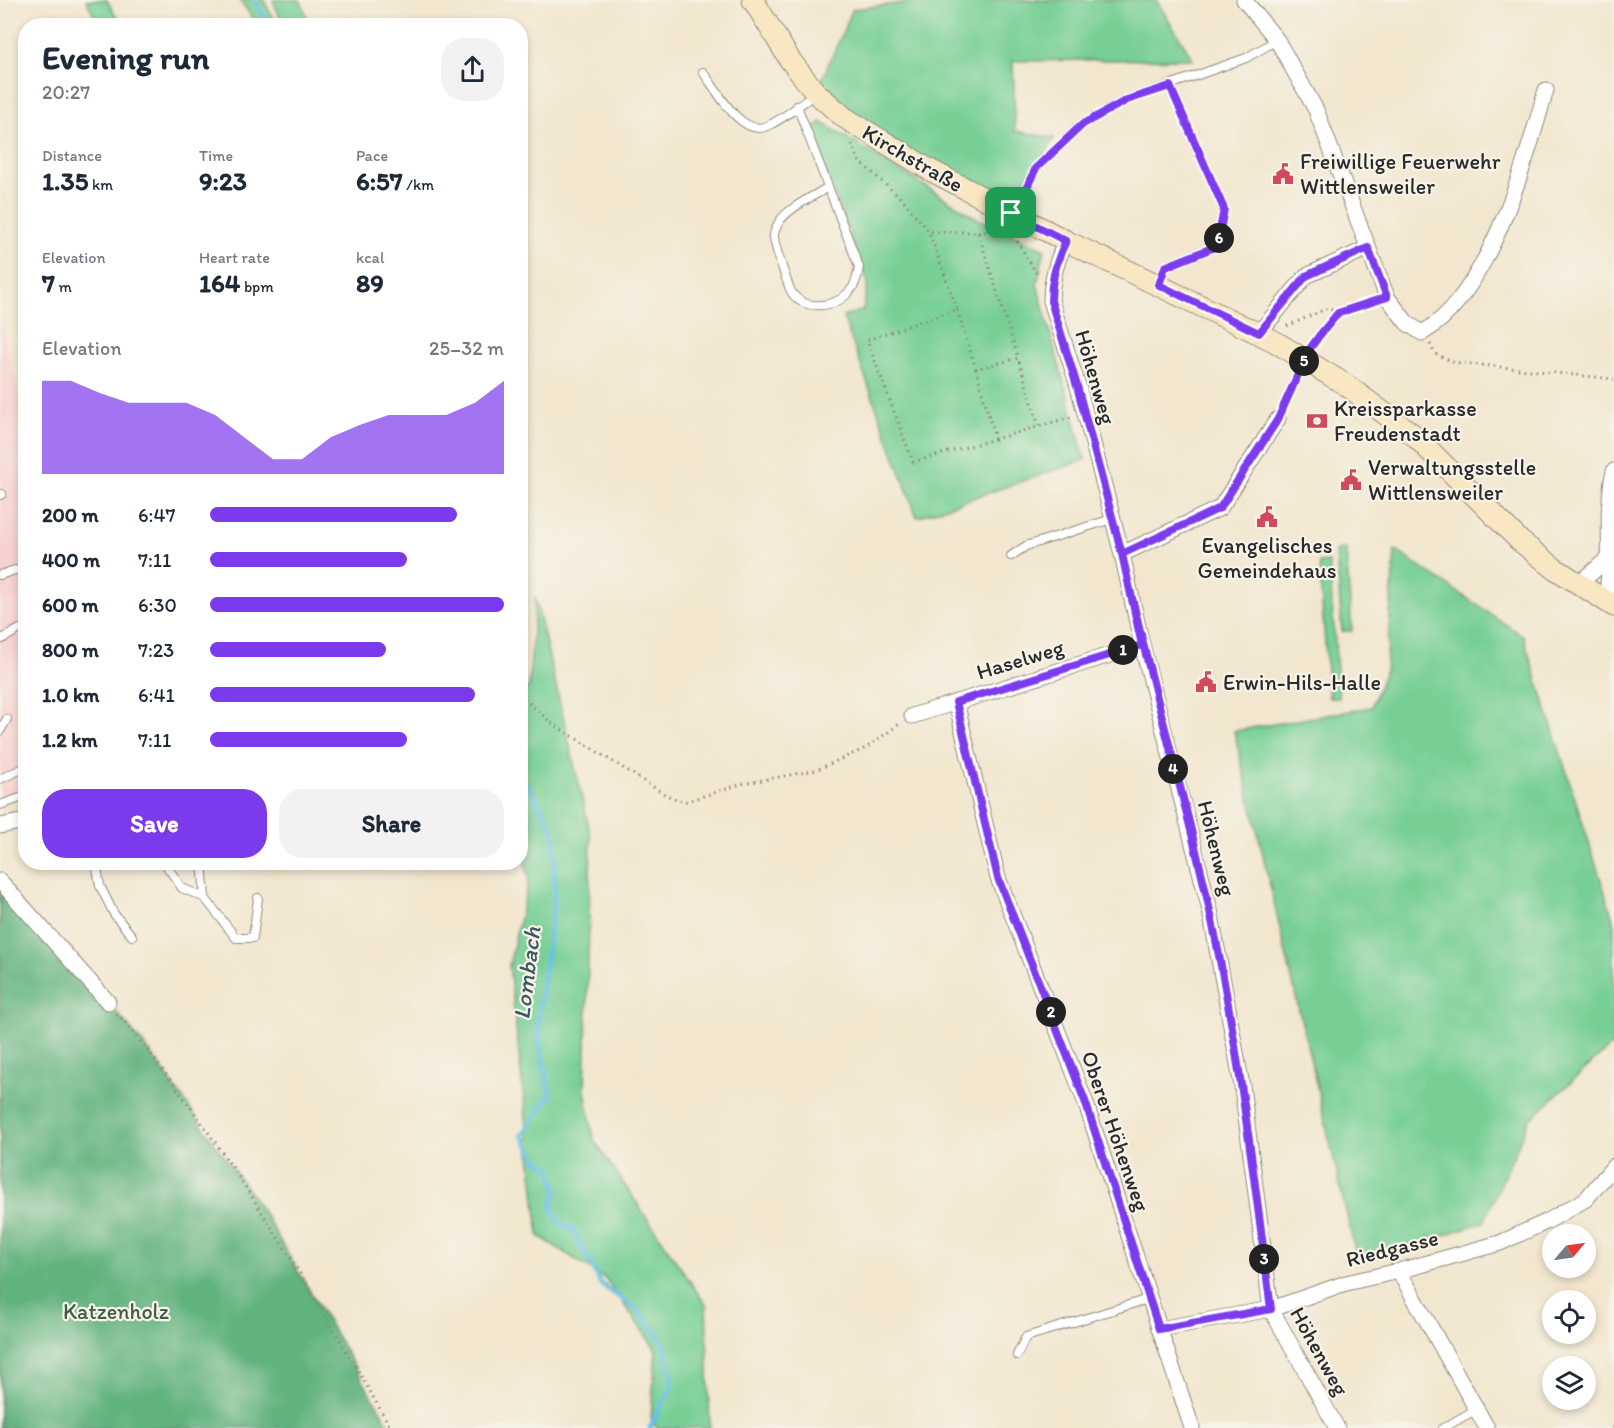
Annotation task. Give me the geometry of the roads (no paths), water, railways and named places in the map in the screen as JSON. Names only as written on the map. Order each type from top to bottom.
[{"type":"street","name":"Kirchstraße","points":[[753,0],[789,60],[816,93],[845,118],[928,169],[1066,241],[1266,337],[1346,385],[1415,436],[1520,542],[1610,603]]},
{"type":"street","points":[[1244,0],[1277,40],[1316,110],[1387,297],[1407,323],[1422,333],[1434,326],[1450,311],[1486,258],[1526,158],[1546,90]]},
{"type":"street","name":"Höhenweg","points":[[1066,241],[1057,260],[1051,287],[1056,321],[1077,386],[1122,554],[1142,645],[1210,910],[1242,1086],[1271,1309],[1337,1428]]},
{"type":"street","points":[[1266,337],[1306,276],[1368,248]]},
{"type":"street","points":[[1122,554],[1220,508],[1278,419]]},
{"type":"street","points":[[1610,603],[1607,559],[1609,495],[1614,471]]},
{"type":"street","points":[[1579,584],[1607,559]]},
{"type":"street","name":"Haselweg","points":[[912,716],[1142,645]]},
{"type":"street","name":"Oberer Höhenweg","points":[[956,702],[998,878],[1085,1101],[1192,1428]]},
{"type":"street","points":[[0,826],[18,822]]},
{"type":"street","points":[[0,881],[108,1002]]},
{"type":"street","name":"Riedgasse","points":[[1159,1329],[1271,1309],[1346,1282],[1399,1271],[1500,1243],[1548,1221],[1586,1199],[1614,1166]]},
{"type":"street","points":[[1399,1271],[1487,1428]]},
{"type":"lane","points":[[1011,213],[1019,204],[1036,168],[1083,124],[1127,100],[1246,58],[1277,40]]},
{"type":"lane","points":[[703,72],[742,125],[754,129],[766,127],[816,93]]},
{"type":"lane","points":[[1159,285],[1165,267],[1217,246],[1224,209],[1170,86]]},
{"type":"lane","points":[[797,106],[859,267],[856,282],[848,294],[834,302],[819,306],[804,303],[792,292],[774,236],[778,222],[828,187]]},
{"type":"lane","points":[[1011,556],[1026,546],[1112,519]]},
{"type":"lane","points":[[0,574],[15,570]]},
{"type":"lane","points":[[0,640],[18,630]]},
{"type":"lane","points":[[0,731],[7,719]]},
{"type":"lane","points":[[0,779],[18,771]]},
{"type":"lane","points":[[0,805],[18,799]]},
{"type":"lane","points":[[98,870],[105,896],[114,914],[132,936]]},
{"type":"lane","points":[[170,870],[182,888],[205,898],[236,938],[253,938],[258,898]]},
{"type":"lane","points":[[203,870],[205,898]]},
{"type":"lane","points":[[1017,1355],[1026,1337],[1148,1299]]},
{"type":"lane","points":[[1443,1428],[1477,1409]]},
{"type":"waterway","name":"Lombach","points":[[255,0],[264,18]]},
{"type":"waterway","name":"Lombach","points":[[528,785],[554,831],[555,891],[537,1029],[550,1096],[522,1135],[537,1159],[551,1168],[557,1192],[551,1205],[559,1222],[573,1230],[601,1284],[640,1312],[664,1344],[673,1383],[650,1428]]},
{"type":"place","name":"Freiwillige Feuerwehr Wittlensweiler","points":[[1283,174]]},
{"type":"place","name":"Kreissparkasse Freudenstadt","points":[[1317,421]]},
{"type":"place","name":"Verwaltungsstelle Wittlensweiler","points":[[1351,480]]},
{"type":"place","name":"Evangelisches Gemeindehaus","points":[[1267,517]]},
{"type":"place","name":"Erwin-Hils-Halle","points":[[1206,682]]},
{"type":"park label","name":"Katzenholz","points":[[116,1311]]}]
